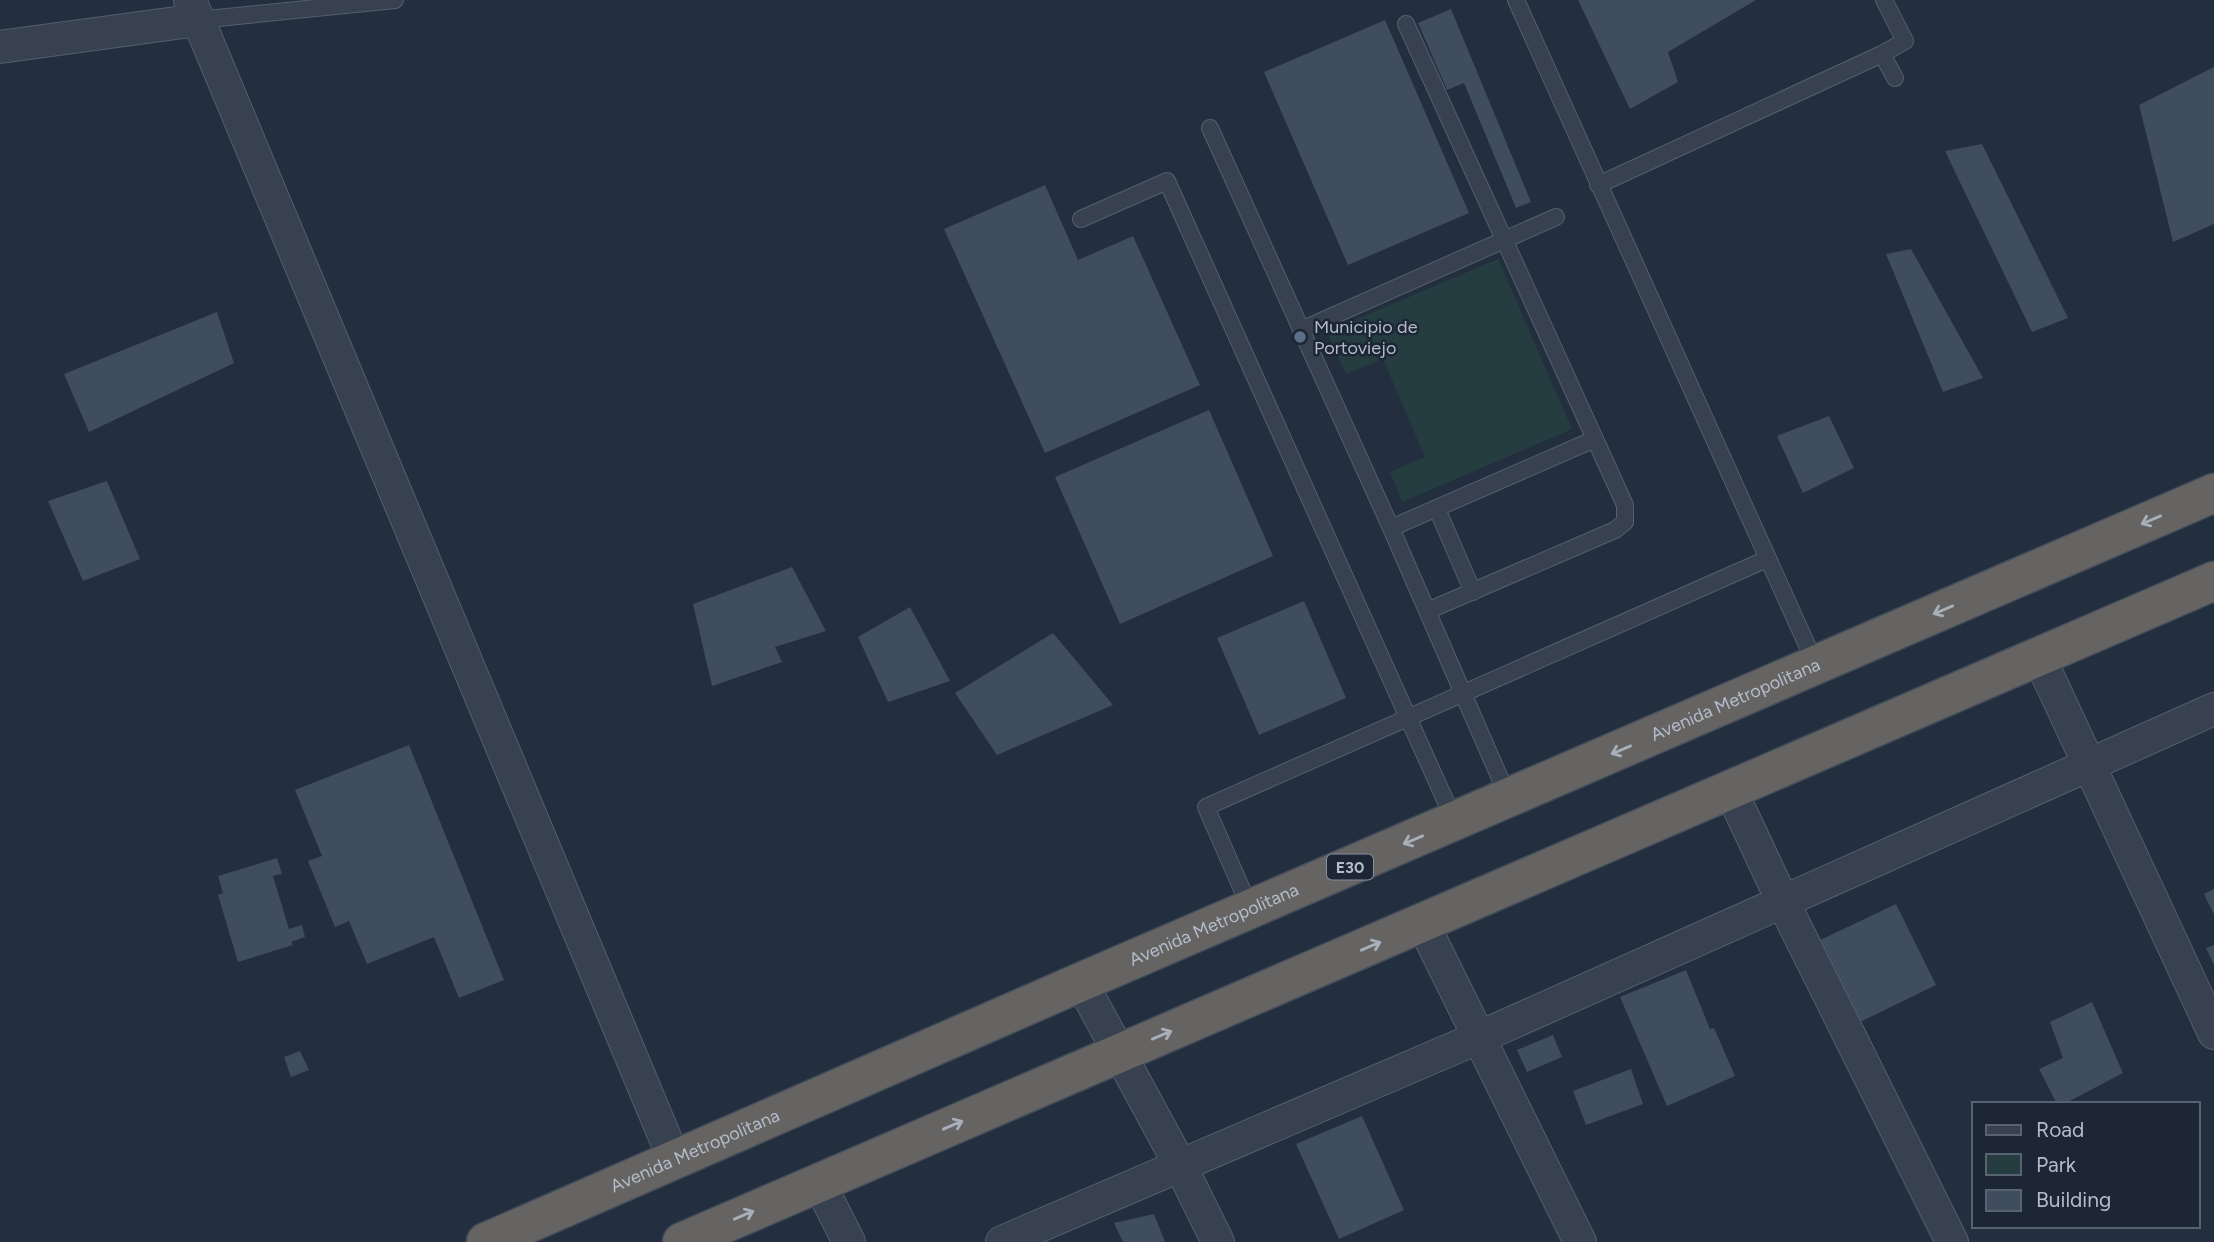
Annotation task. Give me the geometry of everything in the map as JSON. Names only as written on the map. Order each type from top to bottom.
[{"type":"highway","name":"Avenida Metropolitana","points":[[486,1242],[2214,493]]},
{"type":"highway","points":[[681,1242],[2214,581]]},
{"type":"street","points":[[0,47],[194,10],[674,1159]]},
{"type":"street","points":[[2039,657],[2214,1033]]},
{"type":"street","points":[[1002,1242],[1480,1037],[2214,709]]},
{"type":"street","points":[[1731,791],[1783,902],[1952,1242]]},
{"type":"street","points":[[1423,924],[1580,1242]]},
{"type":"street","points":[[1081,982],[1180,1165],[1218,1242]]},
{"type":"street","points":[[819,1183],[849,1242]]},
{"type":"lane","points":[[194,10],[395,0]]},
{"type":"lane","points":[[1516,0],[1816,666]]},
{"type":"lane","points":[[1598,185],[1905,41],[1884,0]]},
{"type":"lane","points":[[1406,24],[1625,505],[1625,522],[1615,530],[1427,611]]},
{"type":"lane","points":[[1881,54],[1895,78]]},
{"type":"lane","points":[[1210,128],[1391,528],[1509,799]]},
{"type":"lane","points":[[1081,219],[1167,181],[1455,822]]},
{"type":"lane","points":[[1301,330],[1556,217]]},
{"type":"lane","points":[[1391,528],[1595,439]]},
{"type":"lane","points":[[1437,509],[1473,592]]},
{"type":"lane","points":[[1251,910],[1206,807],[1767,559]]},
{"type":"green space","points":[[1498,259],[1572,429],[1402,502],[1390,472],[1425,457],[1383,359],[1346,374],[1327,332]]},
{"type":"building","points":[[1578,0],[1756,0],[1668,52],[1678,82],[1630,109]]},
{"type":"building","points":[[1451,9],[1531,202],[1516,208],[1464,83],[1447,90],[1418,23]]},
{"type":"building","points":[[1385,20],[1469,213],[1348,265],[1264,72]]},
{"type":"building","points":[[2214,67],[2214,224],[2173,242],[2139,105]]},
{"type":"building","points":[[1982,144],[2068,318],[2032,332],[1945,151]]},
{"type":"building","points":[[1045,185],[1078,260],[1133,236],[1200,385],[1045,453],[944,229]]},
{"type":"building","points":[[1911,249],[1983,378],[1943,392],[1886,254]]},
{"type":"building","points":[[217,312],[234,363],[89,432],[64,374]]},
{"type":"building","points":[[1209,410],[1273,556],[1120,624],[1055,477]]},
{"type":"building","points":[[1829,416],[1854,468],[1803,493],[1777,436]]},
{"type":"building","points":[[107,481],[140,559],[83,581],[48,501]]},
{"type":"building","points":[[792,567],[826,631],[775,647],[782,662],[712,686],[693,604]]},
{"type":"building","points":[[1304,601],[1346,698],[1259,735],[1217,638]]},
{"type":"building","points":[[910,607],[950,681],[888,702],[858,637]]},
{"type":"building","points":[[1053,633],[1113,705],[997,755],[955,693]]},
{"type":"building","points":[[409,745],[504,980],[459,998],[434,937],[367,964],[349,921],[335,927],[308,861],[322,856],[295,790]]},
{"type":"building","points":[[277,858],[282,874],[273,876],[289,929],[302,925],[305,937],[291,942],[293,945],[238,962],[218,895],[223,893],[218,876]]},
{"type":"building","points":[[2214,889],[2214,915],[2204,894]]},
{"type":"building","points":[[1896,904],[1936,985],[1856,1024],[1816,942]]},
{"type":"building","points":[[2214,945],[2214,965],[2206,948]]},
{"type":"building","points":[[1686,970],[1710,1029],[1714,1028],[1735,1076],[1667,1106],[1620,997]]},
{"type":"building","points":[[2092,1002],[2123,1073],[2068,1102],[2056,1102],[2039,1069],[2063,1058],[2050,1022]]},
{"type":"building","points":[[1553,1035],[1562,1057],[1527,1072],[1517,1050]]},
{"type":"building","points":[[300,1051],[309,1070],[291,1077],[284,1057]]},
{"type":"building","points":[[1631,1069],[1643,1104],[1586,1125],[1573,1091]]},
{"type":"building","points":[[1362,1116],[1404,1210],[1339,1239],[1296,1144]]},
{"type":"building","points":[[1154,1214],[1165,1242],[1123,1242],[1114,1223]]},
{"type":"place","name":"Municipio de Portoviejo","points":[[1300,337]]}]
